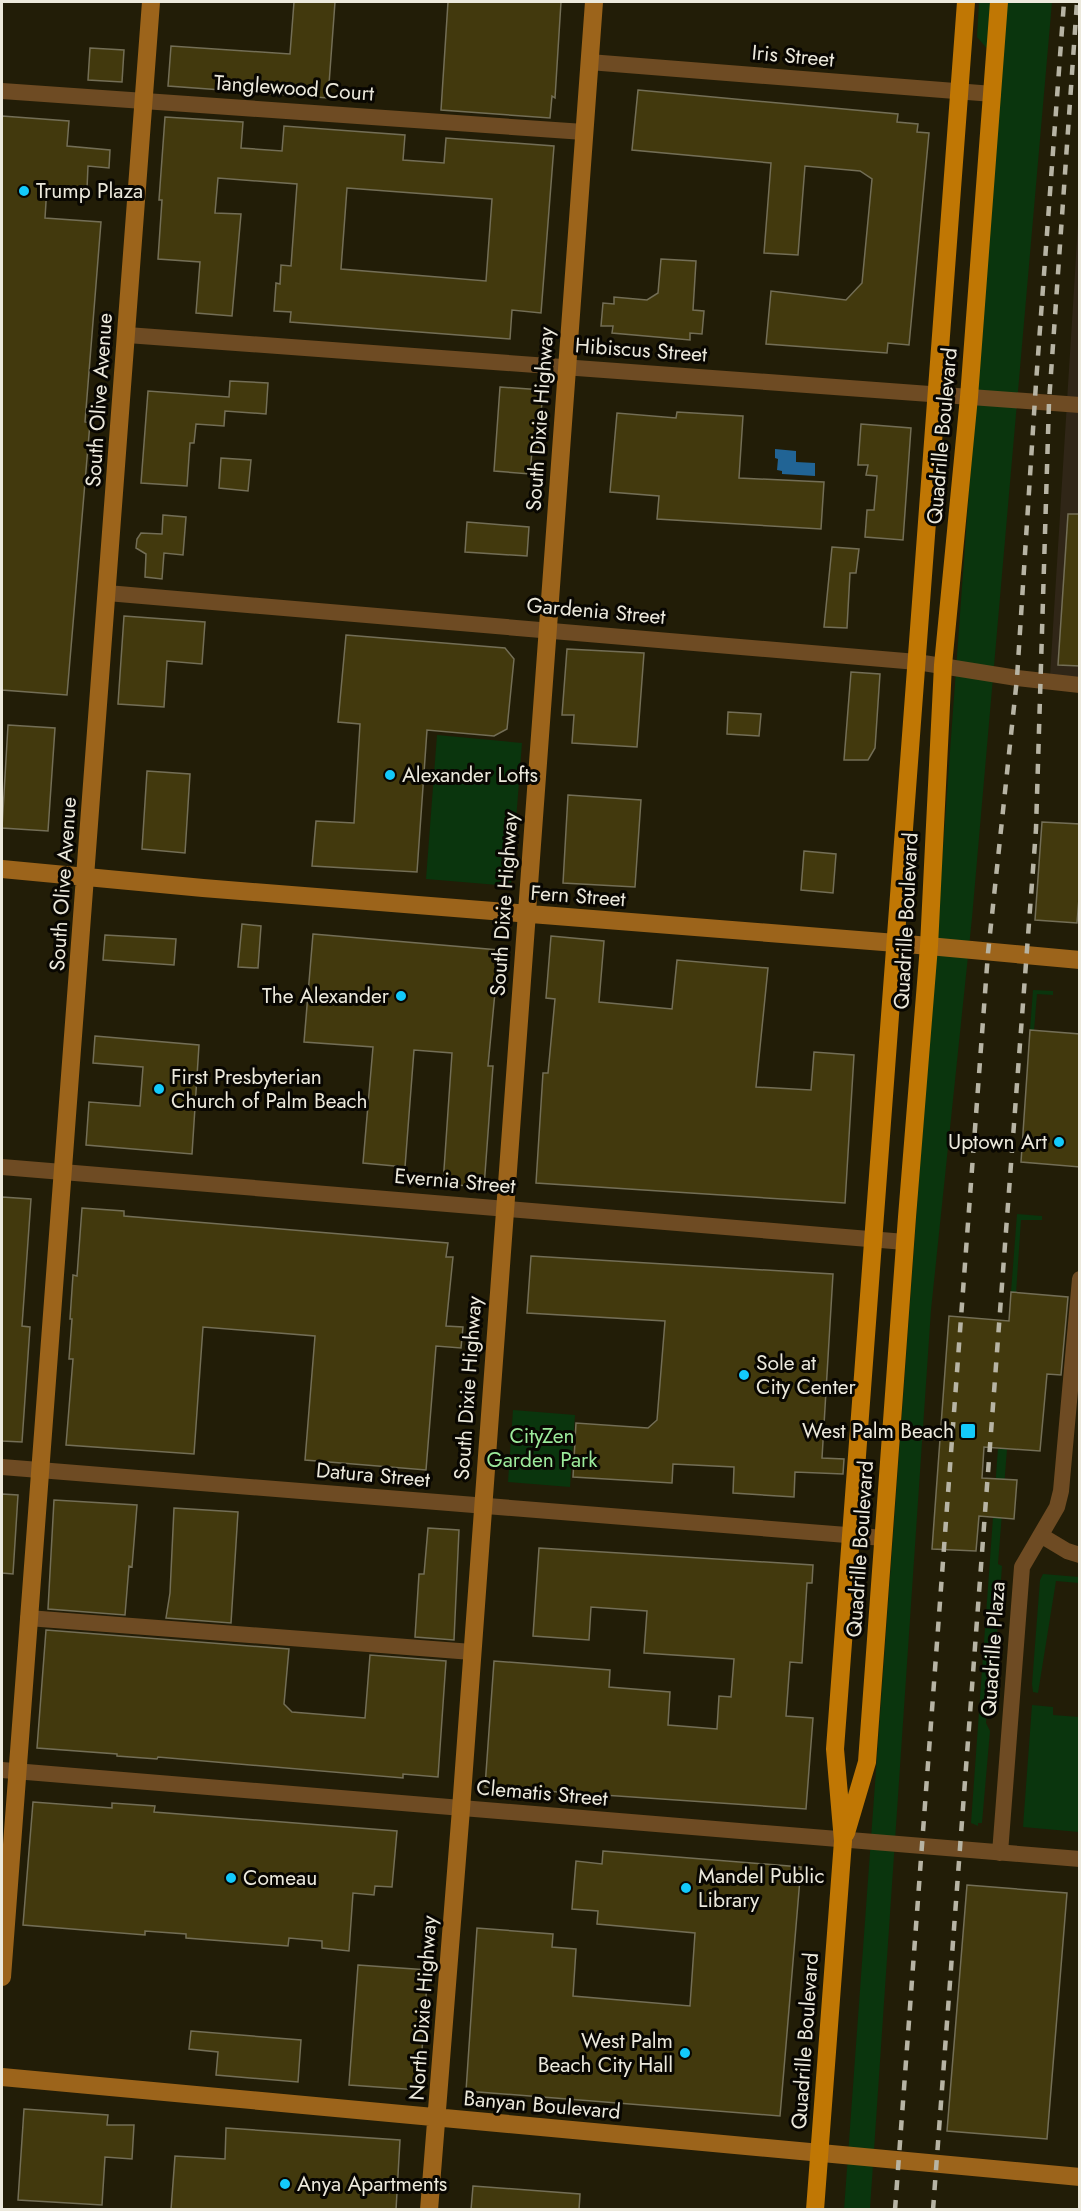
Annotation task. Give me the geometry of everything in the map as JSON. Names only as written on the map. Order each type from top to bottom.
[{"type":"main road","name":"Quadrille Boulevard","points":[[815,2210],[843,1841],[835,1757],[966,2]]},
{"type":"main road","name":"Quadrille Boulevard","points":[[843,1841],[867,1762],[929,946],[943,664],[969,397],[999,2]]},
{"type":"street","name":"South Olive Avenue","points":[[2,1977],[9,1770],[28,1618],[151,2]]},
{"type":"street","name":"South Dixie Highway","points":[[461,1809],[594,2]]},
{"type":"street","name":"Iris Street","points":[[589,62],[993,94]]},
{"type":"street","name":"Tanglewood Court","points":[[2,91],[584,132]]},
{"type":"street","name":"Hibiscus Street","points":[[127,335],[1080,405]]},
{"type":"street","name":"Gardenia Street","points":[[107,593],[943,664],[1017,678],[1080,685]]},
{"type":"street","name":"Fern Street","points":[[2,869],[1080,960]]},
{"type":"street","name":"Evernia Street","points":[[2,1167],[905,1242]]},
{"type":"street","name":"Quadrille Plaza","points":[[1000,1853],[1022,1567],[1057,1507],[1061,1491],[1080,1280]]},
{"type":"street","name":"Datura Street","points":[[2,1467],[884,1538]]},
{"type":"street","points":[[1042,1536],[1067,1551],[1080,1555]]},
{"type":"street","points":[[28,1618],[471,1652]]},
{"type":"street","name":"Clematis Street","points":[[9,1770],[1080,1860]]},
{"type":"street","name":"North Dixie Highway","points":[[429,2210],[461,1809]]},
{"type":"street","name":"Banyan Boulevard","points":[[2,2077],[1080,2177]]},
{"type":"shaded area","points":[[1079,208],[1079,677],[1050,676]]},
{"type":"green space","points":[[979,2],[1052,2],[972,918],[931,1310],[870,2209],[844,2210],[1000,64],[977,37]]},
{"type":"green space","points":[[437,735],[522,743],[511,886],[426,879]]},
{"type":"green space","points":[[1033,990],[1053,991],[1053,995],[1037,994],[1034,1031],[1030,1030]]},
{"type":"green space","points":[[1017,1214],[1042,1216],[1042,1220],[1021,1220],[1016,1293],[1011,1292]]},
{"type":"green space","name":"CityZen Garden Park","points":[[513,1410],[575,1415],[570,1487],[508,1482]]},
{"type":"green space","points":[[998,1448],[1007,1449],[998,1564],[1002,1566],[995,1662],[990,1670],[986,1723],[990,1731],[982,1823],[978,1823],[978,1826],[971,1823]]},
{"type":"green space","points":[[1043,1574],[1079,1577],[1079,1583],[1056,1581],[1038,1693],[1033,1692],[1032,1684],[1040,1580]]},
{"type":"green space","points":[[1032,1705],[1053,1707],[1053,1715],[1079,1717],[1079,1832],[1023,1827]]},
{"type":"water","points":[[775,449],[796,451],[796,462],[815,463],[815,476],[782,474],[782,471],[777,470],[778,459],[775,458]]},
{"type":"building","points":[[294,2],[335,2],[328,98],[168,86],[171,46],[290,54]]},
{"type":"building","points":[[448,2],[561,2],[555,98],[552,96],[550,118],[441,110]]},
{"type":"building","points":[[90,48],[124,50],[122,82],[88,80]]},
{"type":"building","points":[[638,90],[898,114],[897,122],[918,124],[917,132],[929,133],[909,345],[888,343],[887,353],[766,344],[771,291],[846,300],[862,283],[872,179],[860,171],[805,166],[798,255],[764,253],[771,163],[632,150]]},
{"type":"building","points":[[2,116],[69,121],[67,146],[110,150],[109,168],[88,166],[87,189],[47,186],[45,218],[101,222],[85,422],[90,423],[67,695],[2,690]]},
{"type":"building","points":[[165,117],[243,122],[241,148],[282,151],[284,126],[405,135],[403,160],[444,163],[446,138],[554,146],[541,313],[512,310],[510,339],[290,322],[291,312],[274,311],[276,283],[280,284],[281,265],[291,266],[297,184],[218,178],[215,213],[241,214],[232,316],[196,313],[200,262],[158,259],[162,200],[159,200]],"holes":[[[347,188],[492,199],[486,281],[341,269]]]},
{"type":"building","points":[[661,259],[696,261],[693,310],[704,311],[702,334],[690,333],[690,340],[612,333],[613,326],[601,326],[603,303],[614,304],[614,297],[647,300],[658,293]]},
{"type":"building","points":[[230,381],[268,383],[266,414],[225,411],[224,426],[196,424],[194,443],[190,443],[187,486],[141,483],[148,391],[229,397]]},
{"type":"building","points":[[500,387],[543,390],[538,452],[532,451],[530,474],[494,471]]},
{"type":"building","points":[[677,412],[743,416],[739,478],[824,482],[821,529],[657,519],[659,496],[610,492],[617,413],[676,418]]},
{"type":"building","points":[[861,424],[911,428],[903,540],[865,537],[867,510],[874,510],[877,476],[866,475],[868,465],[858,465]]},
{"type":"building","points":[[221,458],[251,460],[248,491],[219,488]]},
{"type":"building","points":[[1068,514],[1080,514],[1080,666],[1058,665]]},
{"type":"building","points":[[163,515],[186,517],[183,555],[164,553],[162,579],[145,577],[146,554],[136,548],[137,539],[141,533],[162,534]]},
{"type":"building","points":[[467,522],[529,527],[527,556],[465,552]]},
{"type":"building","points":[[832,547],[859,549],[856,573],[850,573],[847,628],[824,627]]},
{"type":"building","points":[[124,616],[205,622],[202,664],[167,661],[164,707],[118,704]]},
{"type":"building","points":[[346,635],[505,648],[514,659],[507,729],[494,736],[427,730],[417,872],[312,866],[316,821],[354,823],[360,724],[338,722]]},
{"type":"building","points":[[567,649],[644,653],[637,747],[572,743],[574,715],[562,715]]},
{"type":"building","points":[[851,672],[880,674],[875,748],[868,760],[844,760]]},
{"type":"building","points":[[728,712],[761,714],[759,736],[727,734]]},
{"type":"building","points":[[8,725],[55,728],[48,831],[2,828]]},
{"type":"building","points":[[147,771],[190,774],[185,853],[142,849]]},
{"type":"building","points":[[568,795],[641,800],[635,887],[563,883]]},
{"type":"building","points":[[1042,822],[1080,824],[1080,886],[1077,923],[1035,920]]},
{"type":"building","points":[[804,851],[836,854],[833,893],[801,890]]},
{"type":"building","points":[[242,924],[261,926],[258,968],[238,967]]},
{"type":"building","name":"The Alexander","points":[[313,934],[499,950],[488,1066],[493,1066],[484,1187],[443,1184],[452,1053],[414,1050],[405,1167],[363,1163],[373,1047],[304,1042]]},
{"type":"building","points":[[105,935],[176,939],[174,965],[103,960]]},
{"type":"building","points":[[551,936],[604,941],[599,1002],[672,1009],[677,960],[768,968],[756,1087],[811,1090],[814,1052],[854,1055],[845,1203],[536,1183],[543,1073],[548,1073],[555,999],[546,998]]},
{"type":"building","points":[[1030,1030],[1080,1034],[1080,1167],[1021,1162]]},
{"type":"building","points":[[95,1036],[199,1045],[192,1154],[86,1145],[89,1102],[140,1106],[143,1067],[93,1063]]},
{"type":"building","points":[[2,1197],[31,1199],[22,1326],[30,1327],[22,1442],[2,1441]]},
{"type":"building","points":[[82,1208],[124,1211],[124,1216],[448,1243],[446,1257],[453,1257],[446,1326],[463,1327],[461,1348],[436,1346],[426,1470],[305,1460],[315,1336],[203,1327],[194,1454],[66,1445],[73,1359],[69,1359],[72,1319],[70,1319],[73,1275],[77,1276]]},
{"type":"building","name":"Sole at City Center","points":[[531,1256],[833,1274],[822,1458],[844,1459],[843,1474],[795,1472],[794,1497],[733,1493],[734,1467],[673,1464],[672,1483],[573,1477],[576,1423],[648,1428],[657,1420],[665,1321],[527,1313]]},
{"type":"building","points":[[1011,1292],[1068,1297],[1061,1375],[1047,1374],[1040,1451],[984,1447],[982,1478],[1017,1480],[1014,1519],[979,1516],[976,1551],[932,1549],[949,1316],[1009,1321]]},
{"type":"building","points":[[2,1494],[18,1495],[13,1574],[2,1573]]},
{"type":"building","points":[[54,1500],[137,1505],[125,1615],[48,1609]]},
{"type":"building","points":[[174,1508],[238,1512],[231,1623],[166,1618],[170,1593]]},
{"type":"building","points":[[428,1528],[459,1530],[454,1640],[415,1637],[419,1574],[424,1574]]},
{"type":"building","points":[[539,1548],[813,1565],[812,1583],[807,1583],[802,1663],[790,1662],[786,1716],[813,1718],[806,1809],[485,1787],[494,1661],[610,1670],[609,1687],[670,1692],[668,1725],[717,1729],[719,1696],[731,1697],[734,1659],[644,1653],[647,1611],[591,1607],[589,1640],[533,1636]]},
{"type":"building","points":[[46,1630],[289,1649],[284,1704],[292,1712],[365,1718],[370,1655],[446,1661],[438,1777],[403,1774],[403,1778],[37,1748]]},
{"type":"building","points":[[33,1802],[112,1808],[112,1803],[155,1806],[154,1812],[397,1831],[392,1887],[375,1886],[374,1895],[353,1893],[349,1951],[322,1948],[322,1941],[289,1938],[288,1946],[186,1938],[186,1934],[145,1931],[145,1935],[23,1925]]},
{"type":"building","points":[[603,1851],[801,1867],[780,2116],[466,2091],[477,1928],[553,1934],[552,1947],[576,1949],[573,1996],[690,2006],[695,1933],[597,1924],[598,1911],[572,1909],[576,1861],[602,1864]]},
{"type":"building","points":[[967,1885],[1067,1893],[1047,2139],[947,2131]]},
{"type":"building","points":[[358,1965],[428,1970],[419,2090],[349,2085]]},
{"type":"building","points":[[191,2031],[301,2040],[298,2082],[216,2075],[218,2052],[189,2049]]},
{"type":"building","points":[[24,2109],[108,2115],[107,2125],[134,2125],[132,2159],[105,2157],[102,2205],[18,2200]]},
{"type":"building","name":"Anya Apartments","points":[[226,2128],[400,2140],[396,2210],[171,2210],[175,2156],[225,2159]]},
{"type":"building","points":[[473,2186],[580,2194],[579,2210],[471,2210]]},
{"type":"railway","points":[[895,2210],[988,953],[1017,678],[1064,2]]},
{"type":"railway","points":[[933,2210],[1036,829],[1049,402],[1077,2]]},
{"type":"place","name":"Trump Plaza","points":[[24,191]]},
{"type":"place","name":"Alexander Lofts","points":[[390,775]]},
{"type":"place","name":"The Alexander","points":[[401,996]]},
{"type":"place","name":"First Presbyterian Church of Palm Beach","points":[[159,1089]]},
{"type":"place","name":"Uptown Art","points":[[1059,1142]]},
{"type":"place","name":"Sole at City Center","points":[[744,1375]]},
{"type":"place","name":"West Palm Beach","points":[[968,1431]]},
{"type":"place","name":"Comeau","points":[[231,1878]]},
{"type":"place","name":"Mandel Public Library","points":[[686,1888]]},
{"type":"place","name":"West Palm Beach City Hall","points":[[685,2053]]},
{"type":"place","name":"Anya Apartments","points":[[285,2184]]}]
